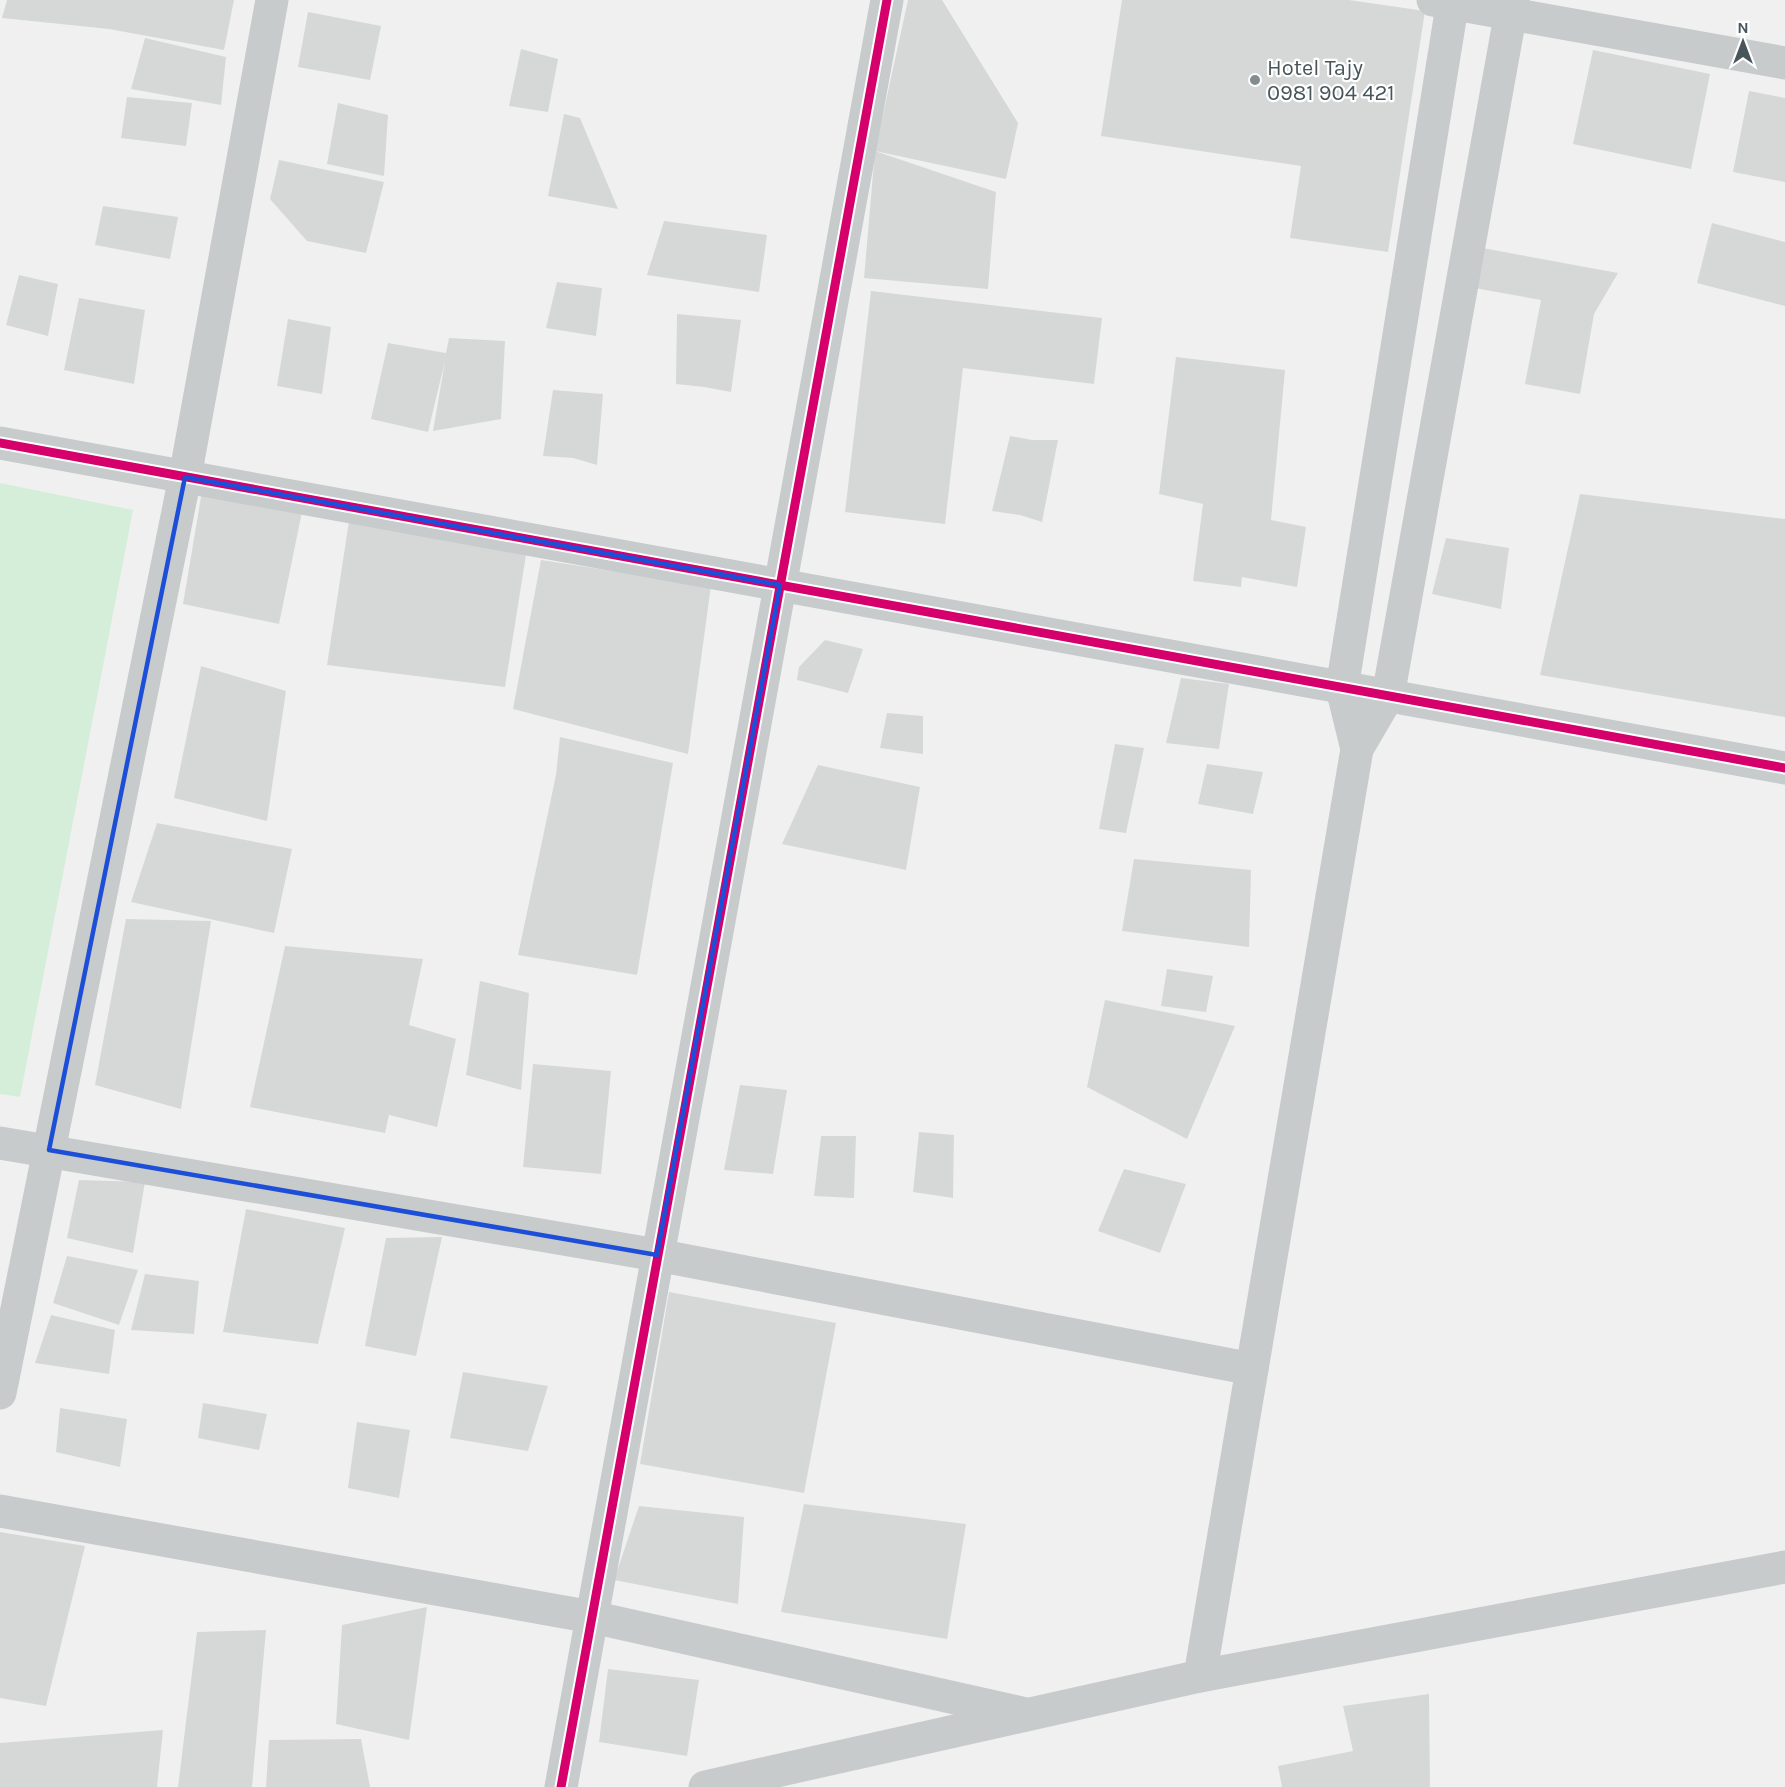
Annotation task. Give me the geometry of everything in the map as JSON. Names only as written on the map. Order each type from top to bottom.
[{"type":"street","points":[[0,1393],[185,477],[272,0]]},
{"type":"street","points":[[561,1787],[887,0]]},
{"type":"street","points":[[1357,748],[1342,688],[1446,1],[1512,7],[1785,63]]},
{"type":"street","points":[[1200,1676],[1357,748],[1388,696],[1512,7]]},
{"type":"street","points":[[0,443],[1785,768]]},
{"type":"street","points":[[0,1143],[657,1255],[1252,1370]]},
{"type":"street","points":[[0,1512],[592,1617],[1031,1715]]},
{"type":"street","points":[[705,1787],[1200,1676],[1785,1567]]},
{"type":"highlighted area","points":[[185,477],[780,585],[657,1255],[49,1150]]},
{"type":"green space","points":[[0,483],[133,510],[20,1097],[0,1094]]},
{"type":"building","points":[[7,0],[234,0],[224,50],[109,29],[2,18]]},
{"type":"building","points":[[908,0],[942,0],[1018,123],[1006,179],[875,151]]},
{"type":"building","points":[[1122,0],[1349,0],[1425,11],[1388,252],[1290,238],[1301,166],[1101,136]]},
{"type":"building","points":[[308,12],[381,26],[370,80],[298,67]]},
{"type":"building","points":[[145,38],[226,57],[221,105],[131,89]]},
{"type":"building","points":[[521,49],[558,59],[548,112],[509,106]]},
{"type":"building","points":[[1593,50],[1710,74],[1691,169],[1573,144]]},
{"type":"building","points":[[1749,91],[1785,98],[1785,182],[1733,172]]},
{"type":"building","points":[[127,97],[192,103],[186,146],[121,138]]},
{"type":"building","points":[[338,103],[388,115],[384,176],[327,164]]},
{"type":"building","points":[[564,114],[580,118],[618,209],[548,196]]},
{"type":"building","points":[[875,151],[996,192],[988,289],[864,278]]},
{"type":"building","points":[[279,160],[384,182],[366,253],[307,241],[270,199]]},
{"type":"building","points":[[103,206],[178,217],[170,259],[95,245]]},
{"type":"building","points":[[664,221],[767,235],[759,292],[647,275]]},
{"type":"building","points":[[1712,223],[1785,242],[1785,306],[1697,283]]},
{"type":"building","points":[[1477,247],[1618,273],[1594,314],[1580,394],[1525,384],[1541,300],[1469,287]]},
{"type":"building","points":[[19,275],[58,284],[48,336],[6,325]]},
{"type":"building","points":[[557,282],[602,288],[596,336],[546,328]]},
{"type":"building","points":[[871,291],[1102,318],[1094,384],[963,368],[945,524],[845,512]]},
{"type":"building","points":[[79,298],[145,310],[134,384],[64,370]]},
{"type":"building","points":[[677,314],[741,320],[731,392],[676,384]]},
{"type":"building","points":[[288,319],[331,327],[322,394],[277,386]]},
{"type":"building","points":[[449,338],[505,341],[501,419],[433,431],[445,361],[428,432],[371,419],[388,343],[446,353]]},
{"type":"building","points":[[1176,357],[1285,370],[1271,520],[1306,527],[1297,587],[1242,577],[1241,587],[1193,581],[1203,504],[1159,494]]},
{"type":"building","points":[[553,390],[603,394],[597,465],[573,458],[543,456]]},
{"type":"building","points":[[1010,436],[1032,440],[1058,440],[1042,522],[1020,515],[992,511]]},
{"type":"building","points":[[202,491],[302,512],[279,624],[183,604]]},
{"type":"building","points":[[1580,494],[1785,519],[1785,717],[1540,675]]},
{"type":"building","points":[[349,521],[526,555],[505,687],[327,665]]},
{"type":"building","points":[[1446,538],[1509,548],[1501,609],[1432,594]]},
{"type":"building","points":[[541,560],[711,586],[688,754],[513,709]]},
{"type":"building","points":[[825,640],[863,649],[848,693],[797,680],[799,667]]},
{"type":"building","points":[[201,666],[286,691],[267,821],[174,798]]},
{"type":"building","points":[[1181,678],[1229,684],[1219,749],[1166,743]]},
{"type":"building","points":[[887,713],[923,716],[923,754],[880,748]]},
{"type":"building","points":[[560,737],[673,763],[637,975],[518,955],[556,775]]},
{"type":"building","points":[[1115,744],[1144,748],[1126,833],[1099,829]]},
{"type":"building","points":[[1207,764],[1263,772],[1253,814],[1198,804]]},
{"type":"building","points":[[818,765],[920,787],[906,870],[782,844]]},
{"type":"building","points":[[157,823],[292,849],[274,933],[131,902]]},
{"type":"building","points":[[1134,859],[1251,870],[1249,947],[1122,931]]},
{"type":"building","points":[[126,919],[211,921],[181,1109],[95,1085]]},
{"type":"building","points":[[285,946],[423,959],[409,1025],[456,1039],[437,1127],[389,1115],[385,1133],[250,1107]]},
{"type":"building","points":[[1167,969],[1213,976],[1206,1012],[1161,1006]]},
{"type":"building","points":[[480,981],[529,993],[521,1090],[466,1075]]},
{"type":"building","points":[[1105,1000],[1235,1026],[1187,1139],[1087,1087]]},
{"type":"building","points":[[533,1064],[611,1071],[601,1174],[523,1167]]},
{"type":"building","points":[[740,1085],[787,1090],[773,1174],[724,1170]]},
{"type":"building","points":[[919,1132],[954,1135],[953,1198],[913,1192]]},
{"type":"building","points":[[821,1136],[856,1136],[854,1198],[814,1196]]},
{"type":"building","points":[[1124,1169],[1186,1184],[1160,1253],[1098,1231]]},
{"type":"building","points":[[79,1180],[145,1182],[133,1253],[67,1238]]},
{"type":"building","points":[[246,1209],[345,1228],[318,1344],[223,1332]]},
{"type":"building","points":[[442,1237],[416,1356],[365,1346],[386,1238]]},
{"type":"building","points":[[67,1256],[138,1270],[119,1325],[53,1303]]},
{"type":"building","points":[[145,1274],[199,1281],[194,1334],[131,1330]]},
{"type":"building","points":[[669,1292],[836,1323],[804,1493],[640,1464]]},
{"type":"building","points":[[51,1315],[115,1330],[109,1374],[35,1363]]},
{"type":"building","points":[[463,1372],[548,1386],[528,1451],[450,1438]]},
{"type":"building","points":[[203,1403],[267,1414],[259,1450],[198,1438]]},
{"type":"building","points":[[60,1408],[127,1419],[120,1467],[56,1452]]},
{"type":"building","points":[[357,1422],[410,1430],[399,1498],[348,1488]]},
{"type":"building","points":[[804,1504],[966,1524],[947,1639],[781,1612]]},
{"type":"building","points":[[639,1506],[744,1517],[738,1604],[614,1580]]},
{"type":"building","points":[[0,1532],[85,1546],[46,1706],[0,1698]]},
{"type":"building","points":[[427,1607],[409,1740],[336,1724],[342,1625]]},
{"type":"building","points":[[266,1630],[252,1787],[178,1787],[197,1632]]},
{"type":"building","points":[[608,1669],[699,1680],[687,1756],[599,1742]]},
{"type":"building","points":[[1429,1694],[1430,1787],[1282,1787],[1278,1766],[1353,1751],[1343,1706]]},
{"type":"building","points":[[163,1730],[157,1787],[0,1787],[0,1743]]},
{"type":"building","points":[[361,1739],[370,1787],[266,1787],[269,1740]]},
{"type":"cycle path","points":[[561,1787],[887,0]]},
{"type":"cycle path","points":[[0,443],[1785,768]]},
{"type":"place","name":"Hotel Tajy 0981 904 421","points":[[1255,80]]}]
